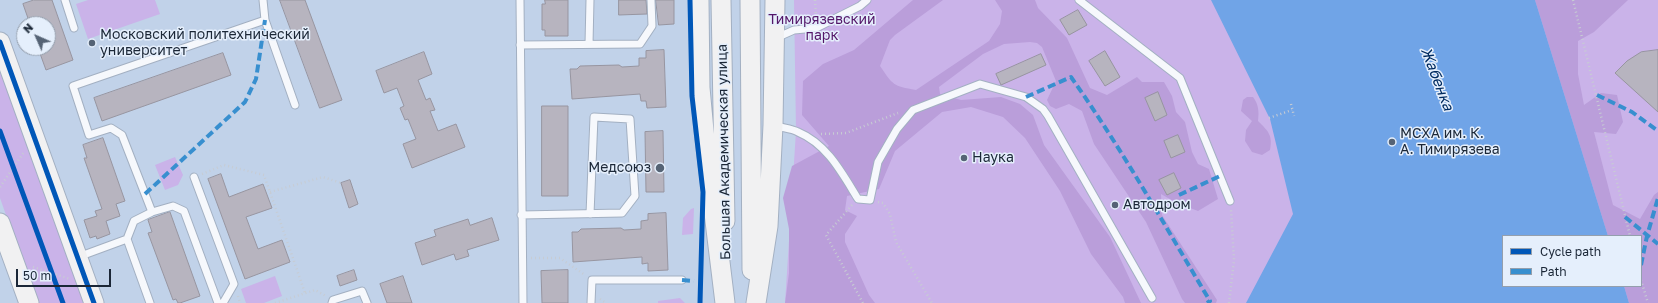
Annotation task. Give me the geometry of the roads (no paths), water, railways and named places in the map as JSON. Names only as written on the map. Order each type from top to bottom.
[{"type":"main road","points":[[699,0],[700,88],[725,303]]},
{"type":"main road","name":"Большая Академическая улица","points":[[721,0],[728,303]]},
{"type":"main road","name":"Большая Академическая улица","points":[[750,0],[752,303]]},
{"type":"main road","points":[[756,303],[768,226],[773,125],[775,0]]},
{"type":"main road","points":[[0,42],[94,303]]},
{"type":"main road","points":[[1,231],[29,303]]},
{"type":"lane","points":[[65,0],[74,28]]},
{"type":"lane","points":[[263,0],[265,20],[295,105]]},
{"type":"lane","points":[[520,0],[523,303]]},
{"type":"lane","points":[[589,44],[590,0]]},
{"type":"lane","points":[[520,45],[640,44],[652,26],[652,0]]},
{"type":"lane","points":[[774,39],[794,30],[816,28],[860,6],[866,0]]},
{"type":"lane","points":[[1079,0],[1180,78],[1230,201]]},
{"type":"lane","points":[[152,212],[122,135],[111,128],[90,135],[74,86],[265,20]]},
{"type":"lane","points":[[773,125],[804,134],[829,154],[858,199],[870,200],[878,162],[897,129],[912,110],[980,84],[1026,97],[1043,109],[1152,298]]},
{"type":"lane","points":[[521,215],[590,214],[622,213],[635,196],[630,119],[594,118],[590,214]]},
{"type":"lane","points":[[194,177],[234,284],[223,303]]},
{"type":"lane","points":[[150,303],[127,239],[134,221],[152,212],[173,206],[184,211],[218,303]]},
{"type":"lane","points":[[77,257],[127,239]]},
{"type":"lane","points":[[591,303],[592,280],[682,280]]},
{"type":"lane","points":[[332,302],[362,290],[367,303]]},
{"type":"water","name":"Жабенка","points":[[1211,0],[1535,0],[1608,235],[1502,235],[1502,287],[1624,287],[1629,303],[1246,303],[1293,214],[1270,119]]},
{"type":"place","name":"Московский политехнический университет","points":[[92,43]]},
{"type":"place","name":"МСХА им. К. А. Тимирязева","points":[[1392,142]]},
{"type":"place","name":"Наука","points":[[964,158]]},
{"type":"place","name":"Медсоюз","points":[[660,168]]},
{"type":"place","name":"Автодром","points":[[1115,205]]},
{"type":"park label","name":"Тимирязевский парк","points":[[822,28]]}]
